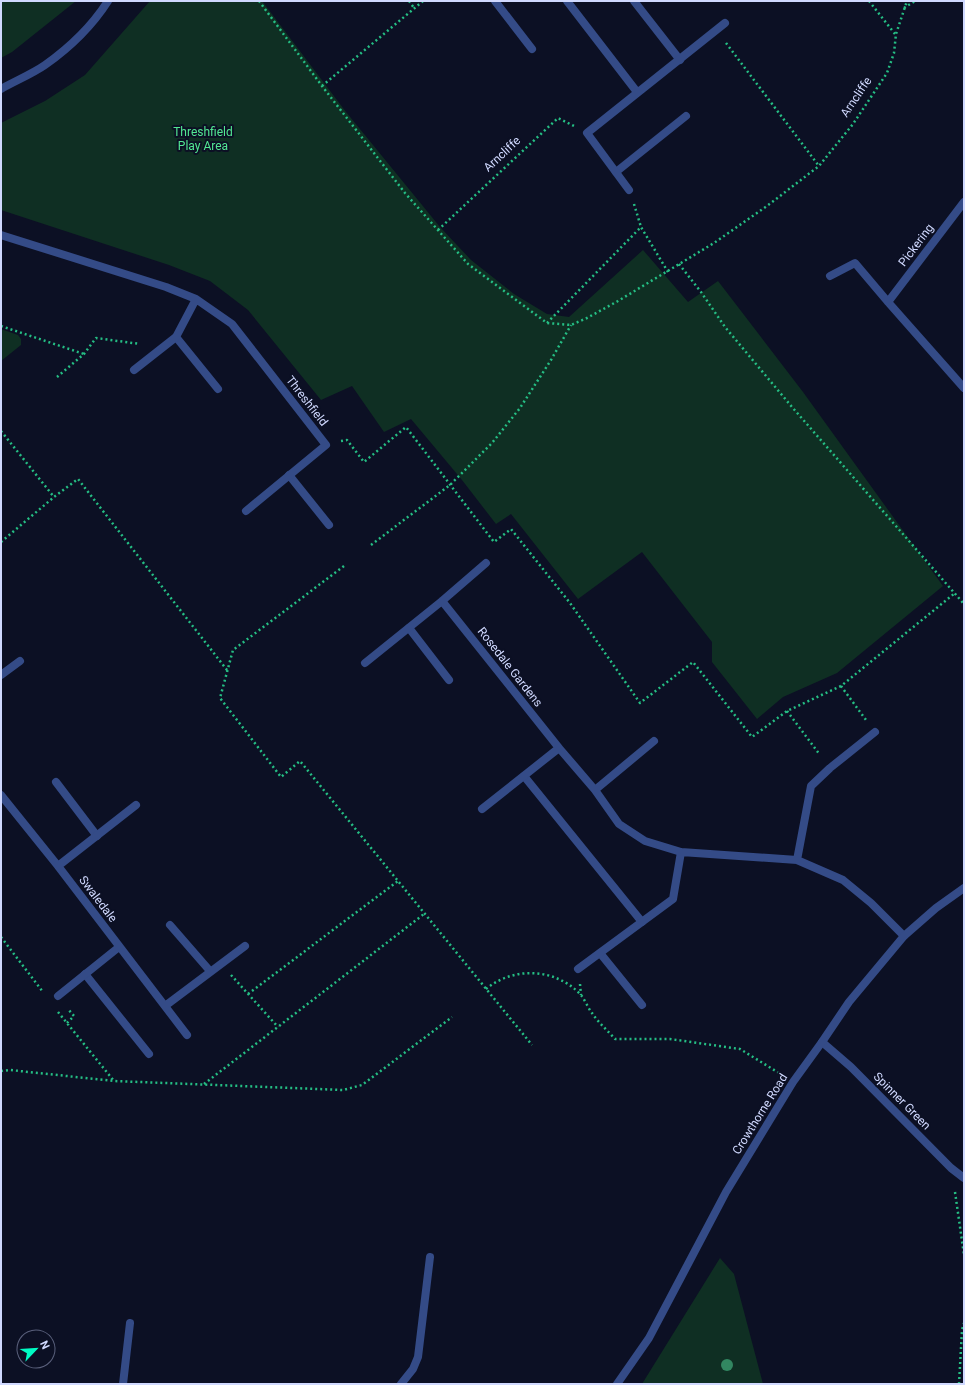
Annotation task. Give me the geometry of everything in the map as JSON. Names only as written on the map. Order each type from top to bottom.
[{"type":"street","points":[[1,89],[44,66],[88,28],[108,1]]},
{"type":"street","points":[[495,1],[532,49]]},
{"type":"street","points":[[567,1],[638,92]]},
{"type":"street","points":[[634,1],[680,60]]},
{"type":"street","points":[[629,190],[587,132],[725,23]]},
{"type":"street","points":[[616,172],[686,116]]},
{"type":"street","name":"Pickering","points":[[888,302],[964,202]]},
{"type":"street","name":"Threshfield","points":[[1,235],[166,287],[196,299],[232,324],[326,445],[246,510]]},
{"type":"street","points":[[830,276],[855,263],[964,388]]},
{"type":"street","points":[[134,370],[176,337],[196,299]]},
{"type":"street","points":[[176,337],[218,389]]},
{"type":"street","points":[[289,475],[329,525]]},
{"type":"street","points":[[365,663],[442,601],[486,563]]},
{"type":"street","name":"Rosedale Gardens","points":[[442,601],[559,748],[595,790],[619,824],[645,842],[681,852],[797,860],[843,880],[871,903],[904,936]]},
{"type":"street","points":[[409,628],[449,680]]},
{"type":"street","points":[[1,675],[20,661]]},
{"type":"street","points":[[797,860],[811,786],[830,768],[875,732]]},
{"type":"street","points":[[595,790],[654,741]]},
{"type":"street","points":[[482,809],[559,748]]},
{"type":"street","points":[[524,776],[642,922]]},
{"type":"street","points":[[56,782],[97,836]]},
{"type":"street","name":"Swaledale","points":[[1,795],[58,866],[187,1035]]},
{"type":"street","points":[[58,866],[136,805]]},
{"type":"street","points":[[578,969],[673,899],[681,852]]},
{"type":"street","name":"Crowthorne Road","points":[[617,1384],[648,1338],[726,1192],[793,1082],[822,1042],[848,1002],[904,936],[936,908],[964,888]]},
{"type":"street","points":[[170,925],[210,971]]},
{"type":"street","points":[[165,1006],[220,963],[245,946]]},
{"type":"street","points":[[58,996],[119,947]]},
{"type":"street","points":[[600,953],[642,1005]]},
{"type":"street","points":[[85,974],[149,1054]]},
{"type":"street","name":"Spinner Green","points":[[822,1042],[851,1067],[951,1168],[964,1178]]},
{"type":"street","points":[[400,1384],[413,1369],[418,1357],[430,1257]]},
{"type":"street","points":[[123,1384],[130,1323]]},
{"type":"path","points":[[259,1],[322,86],[405,193],[468,264],[547,323],[641,226]]},
{"type":"path","points":[[409,1],[414,8]]},
{"type":"path","points":[[322,86],[423,1]]},
{"type":"path","points":[[870,1],[896,34]]},
{"type":"path","name":"Arncliffe","points":[[547,323],[571,324],[587,318],[668,272],[714,243],[767,206],[819,166],[853,124],[886,73],[894,53],[896,34],[904,8],[908,1]]},
{"type":"path","points":[[904,8],[915,1]]},
{"type":"path","points":[[716,30],[819,166]]},
{"type":"path","name":"Arncliffe","points":[[438,230],[558,118],[587,132]]},
{"type":"path","points":[[629,190],[641,226],[668,272]]},
{"type":"path","points":[[679,264],[701,292],[725,327],[792,408],[964,604]]},
{"type":"path","points":[[371,545],[450,484],[492,443],[520,408],[551,360],[571,324]]},
{"type":"path","points":[[1,326],[84,354]]},
{"type":"path","points":[[57,377],[84,354],[96,338],[163,347]]},
{"type":"path","points":[[326,445],[347,440],[364,462],[406,427],[494,542],[511,529],[570,603],[640,703],[693,662],[752,737],[787,711],[841,686],[955,593]]},
{"type":"path","points":[[1,431],[54,497]]},
{"type":"path","points":[[1,542],[54,497],[78,479],[227,670]]},
{"type":"path","points":[[344,566],[233,650],[220,698],[281,778],[300,761],[532,1045]]},
{"type":"path","points":[[841,686],[875,732]]},
{"type":"path","points":[[787,711],[830,768]]},
{"type":"path","points":[[248,994],[398,881]]},
{"type":"path","points":[[203,1084],[424,914]]},
{"type":"path","points":[[220,963],[278,1027]]},
{"type":"path","points":[[486,989],[495,982],[515,974],[544,974],[562,980],[581,995],[593,1015],[615,1038],[670,1039],[740,1049],[775,1070]]},
{"type":"path","points":[[1,1071],[10,1070],[114,1081],[343,1090],[362,1085],[452,1017]]},
{"type":"path","points":[[951,1168],[964,1255]]},
{"type":"path","points":[[958,1384],[962,1330],[964,1323]]},
{"type":"green space","points":[[1,1],[76,1],[12,52],[1,58]]},
{"type":"green space","name":"Threshfield Play Area","points":[[150,1],[262,1],[346,112],[440,227],[471,260],[514,294],[547,314],[569,317],[643,250],[688,302],[718,281],[803,392],[943,586],[837,673],[783,697],[757,719],[712,662],[712,642],[642,552],[578,599],[511,514],[496,524],[462,480],[411,419],[384,432],[352,386],[321,400],[248,310],[210,281],[169,265],[1,210],[1,123],[45,101],[85,75]]},
{"type":"green space","points":[[1,329],[18,335],[21,339],[21,345],[1,361]]},
{"type":"green space","points":[[720,1258],[734,1274],[763,1384],[642,1384]]}]
